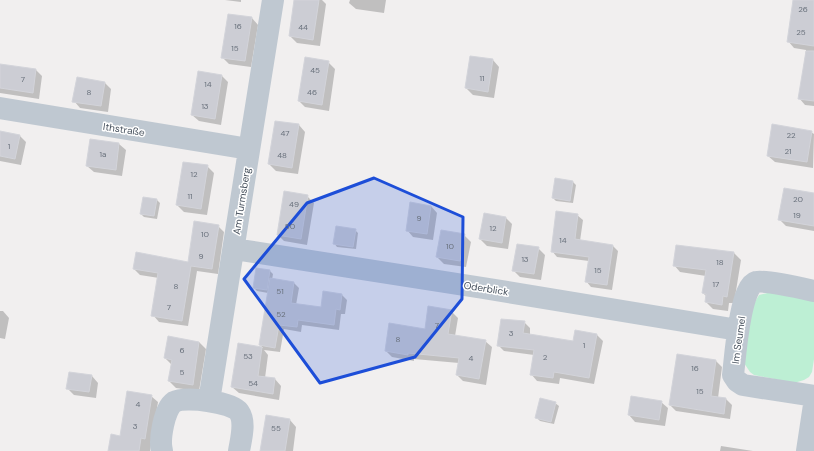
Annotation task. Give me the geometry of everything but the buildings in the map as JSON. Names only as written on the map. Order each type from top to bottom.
[{"type":"street","name":"Am Turmsberg","points":[[209,401],[273,0]]},
{"type":"street","name":"Ithstraße","points":[[0,108],[249,149]]},
{"type":"street","name":"Oderblick","points":[[234,249],[491,289],[738,330]]},
{"type":"street","name":"Im Seumel","points":[[814,290],[765,282],[755,282],[750,286],[746,293],[738,330],[733,375],[737,381],[743,385],[814,396]]},
{"type":"street","points":[[162,451],[161,446],[164,421],[169,407],[175,402],[184,400],[209,401],[232,407],[239,411],[242,418],[243,429],[239,451]]},
{"type":"street","points":[[806,451],[814,405]]},
{"type":"highlighted area","points":[[374,178],[463,217],[462,299],[415,357],[320,383],[244,279],[307,203]]},
{"type":"green space","points":[[772,292],[814,301],[814,359],[812,372],[809,377],[804,380],[794,383],[754,375],[744,363],[752,307],[759,295]]}]
